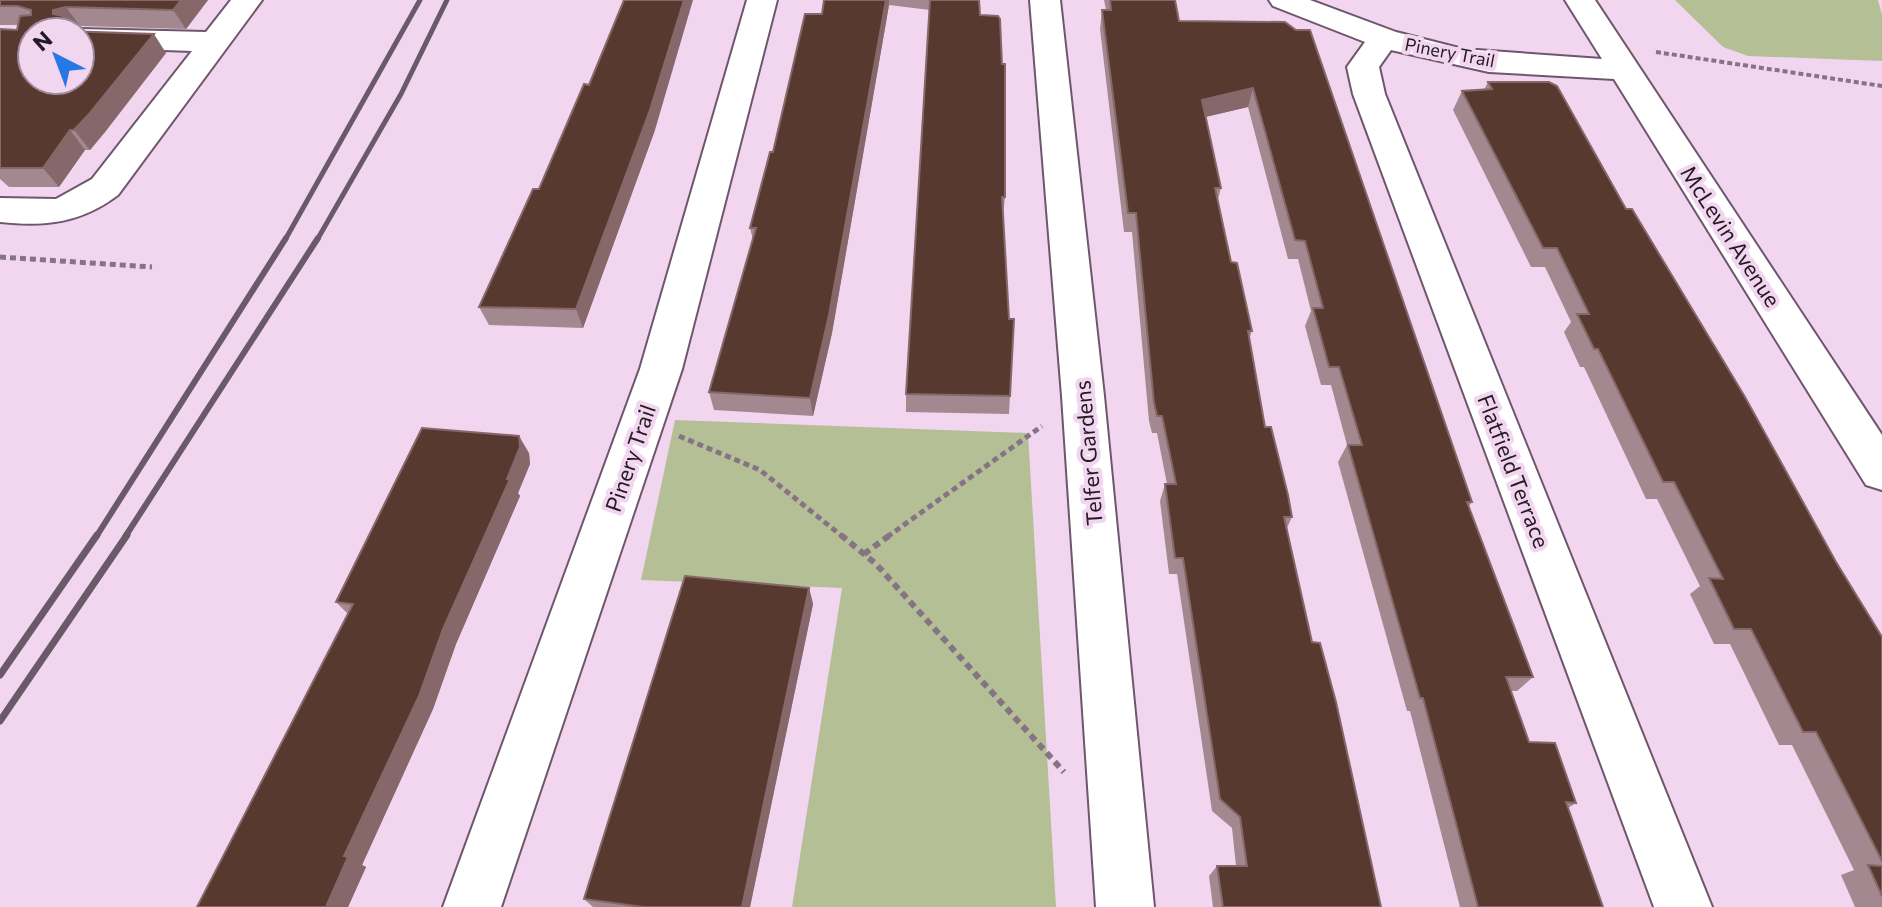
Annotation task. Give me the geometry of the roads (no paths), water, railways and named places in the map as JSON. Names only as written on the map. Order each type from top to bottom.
[{"type":"street","points":[[0,210],[47,215],[72,208],[105,187],[247,0]]},
{"type":"street","name":"Pinery Trail","points":[[472,907],[554,688],[644,421],[729,137],[762,0]]},
{"type":"street","name":"Telfer Gardens","points":[[1045,0],[1083,396],[1125,907]]},
{"type":"street","name":"Pinery Trail","points":[[1284,0],[1384,37],[1488,62],[1618,58]]},
{"type":"street","name":"McLevin Avenue","points":[[1580,0],[1882,472]]},
{"type":"street","name":"Flatfield Terrace","points":[[1384,37],[1363,67],[1369,94],[1683,907]]},
{"type":"street","points":[[96,38],[216,42]]},
{"type":"railway","points":[[285,240],[420,0]]},
{"type":"railway","points":[[317,240],[401,94],[447,0]]},
{"type":"railway","points":[[96,537],[286,238]]},
{"type":"railway","points":[[125,537],[318,238]]},
{"type":"railway","points":[[0,675],[97,535]]},
{"type":"railway","points":[[0,721],[127,535]]}]
